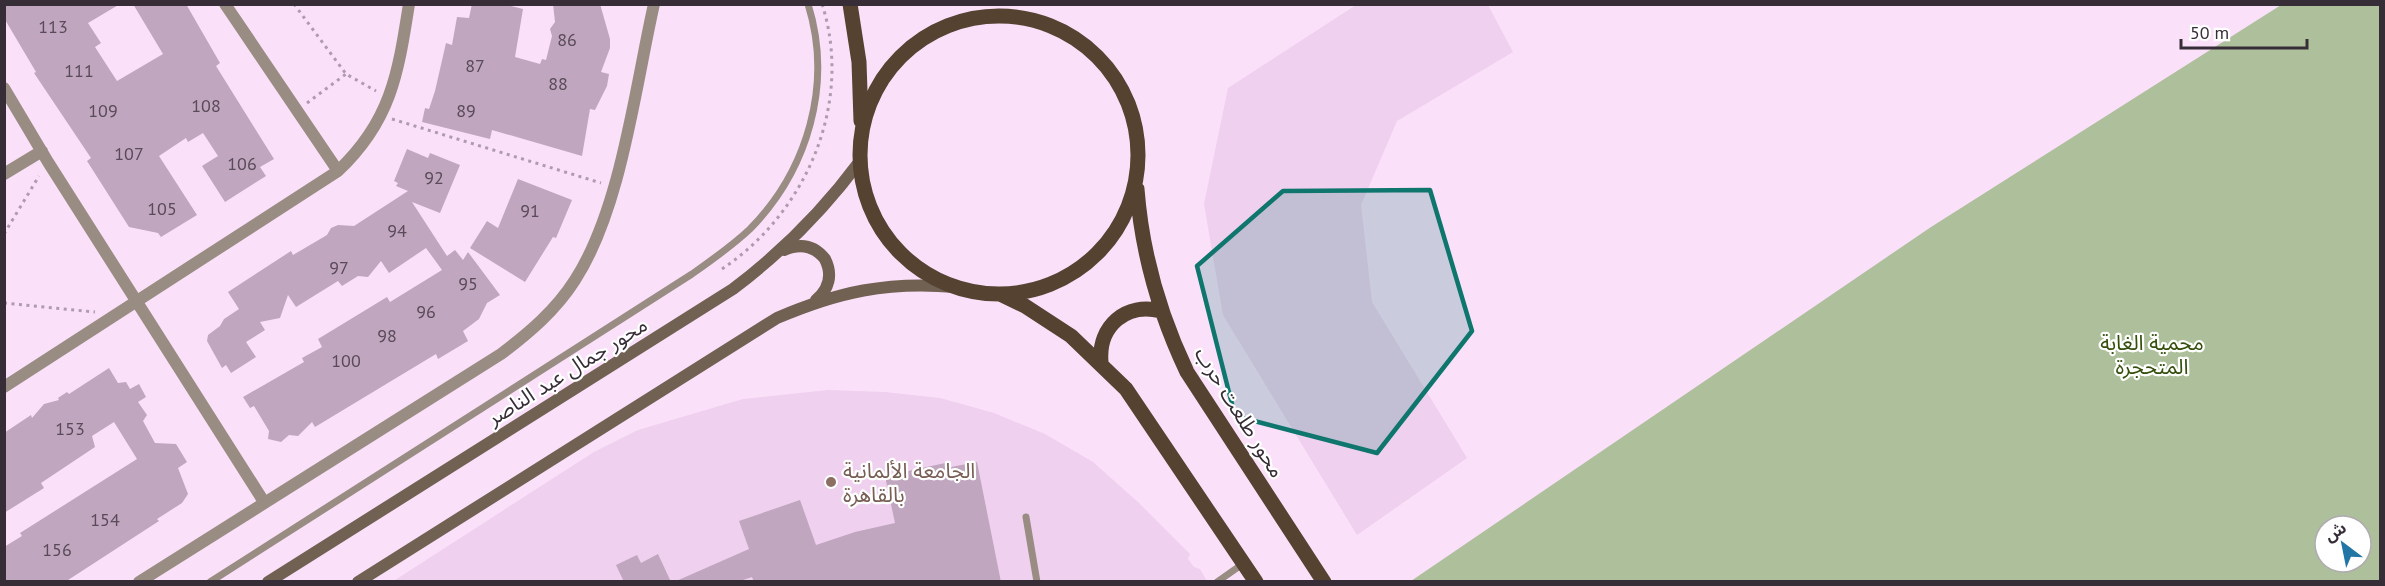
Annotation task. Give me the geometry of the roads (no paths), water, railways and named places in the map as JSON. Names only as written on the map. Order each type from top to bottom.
[{"type":"main road","points":[[850,4],[859,62],[860,161],[863,187],[882,231],[914,266],[955,287]]},
{"type":"main road","points":[[991,4],[1014,17]]},
{"type":"main road","points":[[358,582],[754,331],[810,304],[850,291],[902,285],[955,287],[1000,294],[1045,286],[1087,263],[1119,226],[1136,182],[1138,158],[1134,122],[1123,90],[1110,70],[1076,39],[1036,21],[1014,17],[970,19],[949,26],[910,48],[892,66],[877,87],[867,111],[861,136]]},
{"type":"main road","name":"محور جمال عبد الناصر","points":[[268,582],[708,306],[779,252],[828,202],[860,161]]},
{"type":"main road","name":"محور طلعت حرب","points":[[1136,182],[1144,247],[1161,311],[1186,372],[1324,582]]},
{"type":"main road","points":[[779,252],[794,246],[808,246],[825,259],[830,273],[827,287],[810,304]]},
{"type":"main road","points":[[1000,294],[1048,320],[1101,362],[1141,408],[1256,582]]},
{"type":"main road","points":[[1101,362],[1101,343],[1116,319],[1133,310],[1161,311]]},
{"type":"street","points":[[225,4],[338,171]]},
{"type":"street","points":[[4,387],[338,171],[368,141],[382,116],[402,43],[408,4]]},
{"type":"street","points":[[139,582],[482,367],[529,333],[554,308],[574,281],[589,255],[613,186],[654,4]]},
{"type":"street","points":[[4,88],[264,502]]},
{"type":"street","points":[[4,174],[45,156]]},
{"type":"lane","points":[[210,582],[682,280],[749,230],[776,198],[794,169],[812,122],[818,79],[817,54],[808,4]]},
{"type":"lane","points":[[1026,517],[1037,582]]},
{"type":"lane","points":[[1217,582],[1244,563]]},
{"type":"place","name":"الجامعة الألمانية بالقاهرة","points":[[831,482]]},
{"type":"park label","name":"محمية الغابة المتحجرة","points":[[2152,354]]}]
